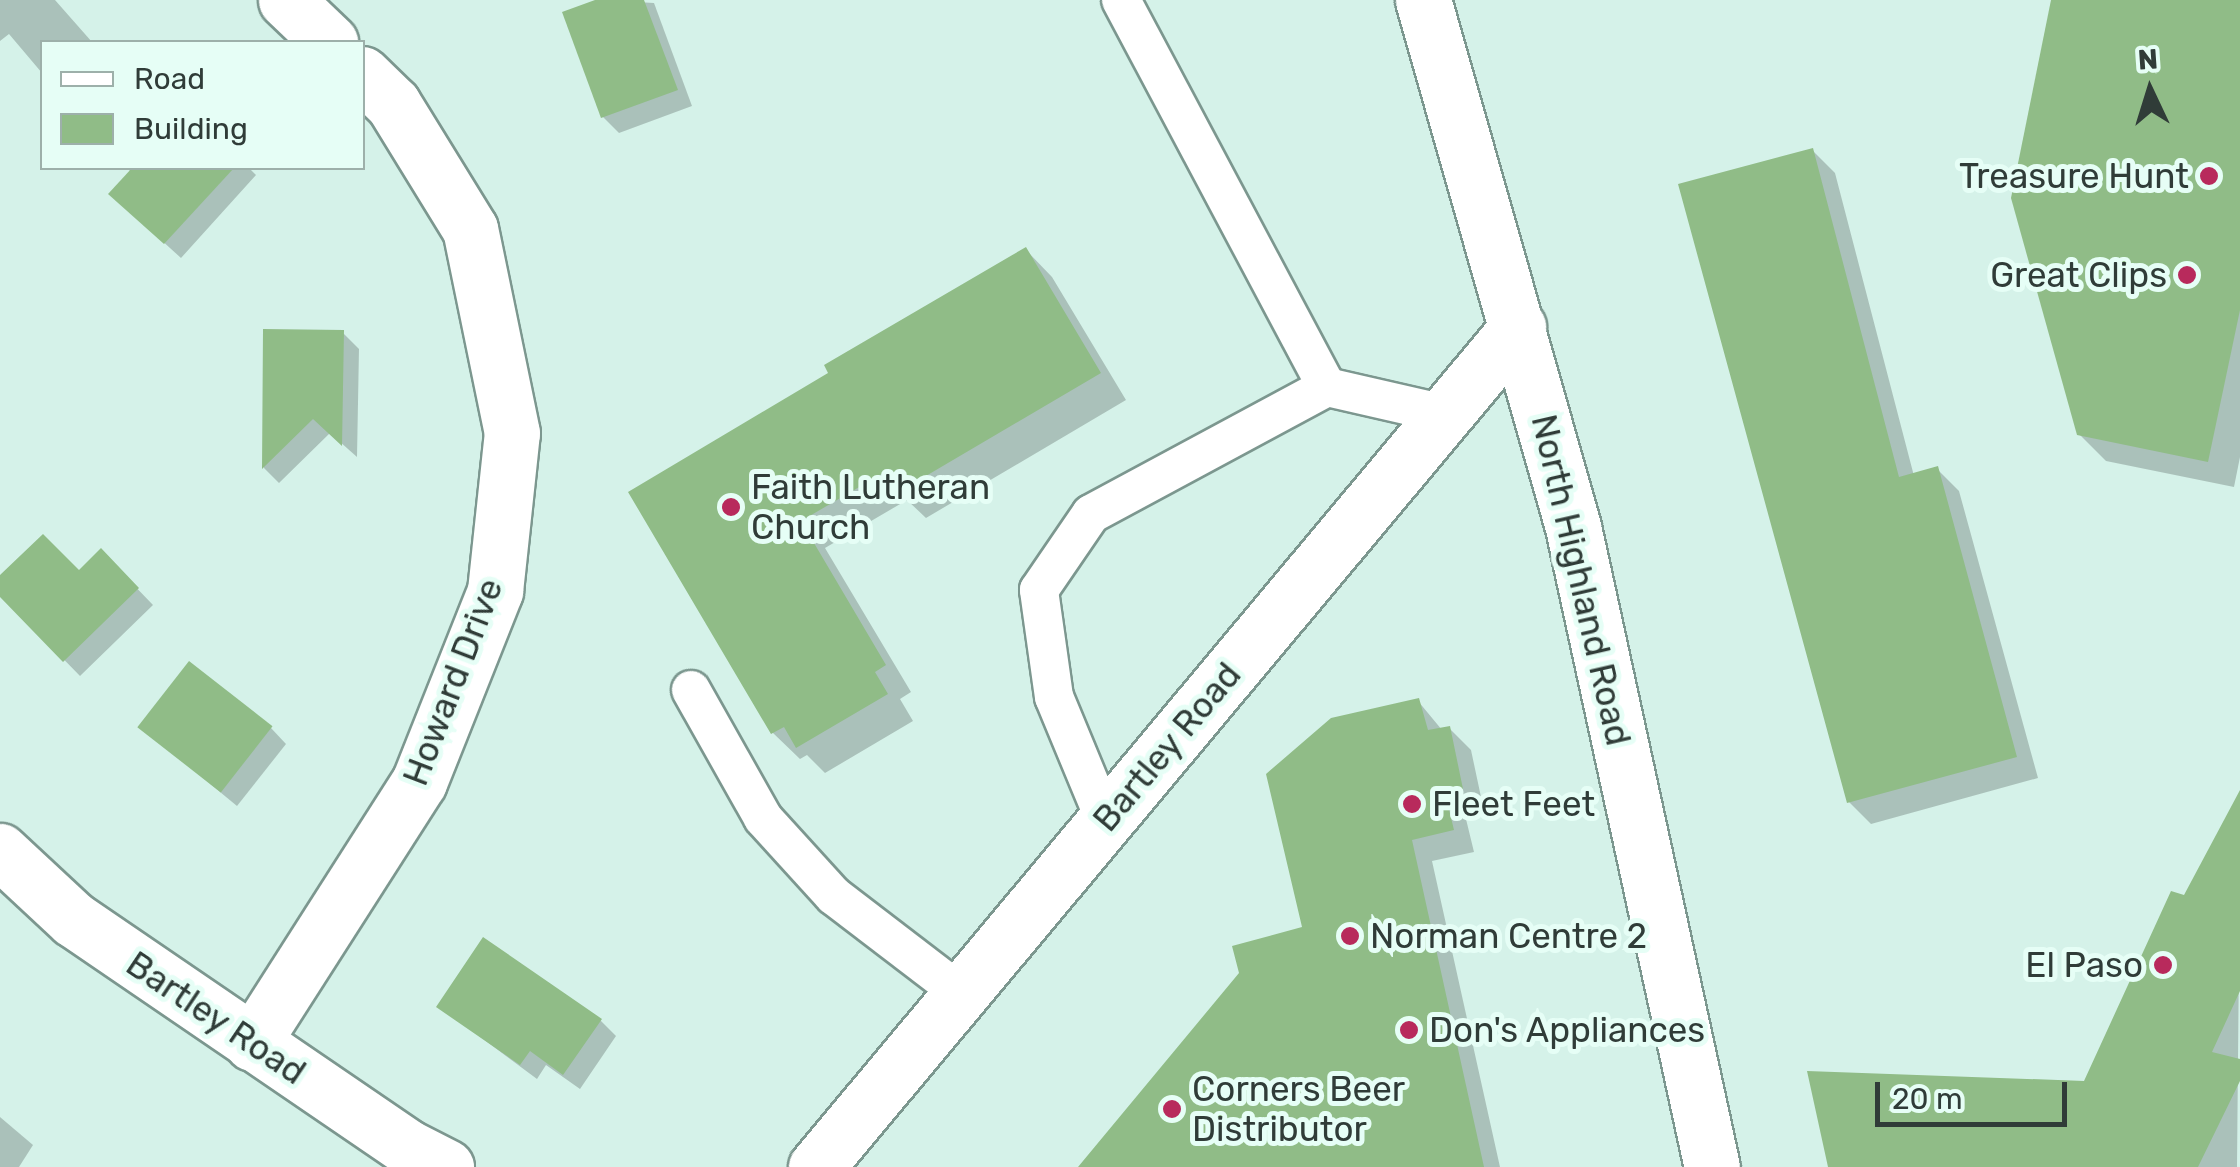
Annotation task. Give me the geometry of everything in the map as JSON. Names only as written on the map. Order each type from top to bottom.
[{"type":"street","points":[[286,0],[328,40]]},
{"type":"street","name":"North Highland Road","points":[[1423,0],[1573,528],[1712,1167]]},
{"type":"street","name":"Howard Drive","points":[[252,1043],[419,782],[495,591],[512,433],[470,230],[393,104],[365,77]]},
{"type":"street","name":"Bartley Road","points":[[816,1167],[1518,326]]},
{"type":"street","name":"Bartley Road","points":[[0,850],[73,920],[407,1147],[446,1167]]},
{"type":"lane","points":[[1121,0],[1327,387]]},
{"type":"lane","points":[[1106,820],[1054,696],[1039,590],[1090,514],[1327,387],[1445,414]]},
{"type":"lane","points":[[691,690],[775,831],[834,896],[961,994]]},
{"type":"building","points":[[595,0],[644,0],[678,90],[601,118],[562,12]]},
{"type":"building","points":[[2051,0],[2240,0],[2240,310],[2208,462],[2077,435],[2011,198]]},
{"type":"building","points":[[1813,148],[1899,477],[1938,466],[2017,757],[1847,803],[1678,184]]},
{"type":"building","points":[[130,170],[232,170],[164,244],[108,194]]},
{"type":"building","name":"Faith Lutheran Church","points":[[1026,247],[1101,373],[897,493],[885,472],[801,521],[886,665],[875,672],[888,694],[796,748],[784,727],[771,734],[628,492],[828,373],[824,365]]},
{"type":"building","points":[[263,329],[344,330],[342,446],[313,419],[262,469]]},
{"type":"building","points":[[43,534],[79,570],[101,548],[139,588],[63,662],[0,597],[0,575]]},
{"type":"building","points":[[189,661],[273,726],[221,792],[137,727]]},
{"type":"building","name":"Norman Centre 2","points":[[1419,698],[1428,730],[1450,726],[1463,789],[1446,797],[1454,830],[1412,840],[1484,1167],[1078,1167],[1239,973],[1232,946],[1302,927],[1266,774],[1331,718]]},
{"type":"building","points":[[2240,790],[2240,991],[2212,1052],[2240,1059],[2240,1081],[2198,1167],[1828,1167],[1807,1071],[2084,1081],[2171,891],[2184,895]]},
{"type":"building","points":[[483,937],[602,1019],[563,1075],[530,1051],[520,1065],[436,1007]]},
{"type":"place","name":"Treasure Hunt","points":[[2209,176]]},
{"type":"place","name":"Great Clips","points":[[2187,275]]},
{"type":"place","name":"Faith Lutheran Church","points":[[731,507]]},
{"type":"place","name":"Fleet Feet","points":[[1412,804]]},
{"type":"place","name":"Norman Centre 2","points":[[1350,936]]},
{"type":"place","name":"El Paso","points":[[2163,965]]},
{"type":"place","name":"Don's Appliances","points":[[1409,1030]]},
{"type":"place","name":"Corners Beer Distributor","points":[[1172,1109]]}]
